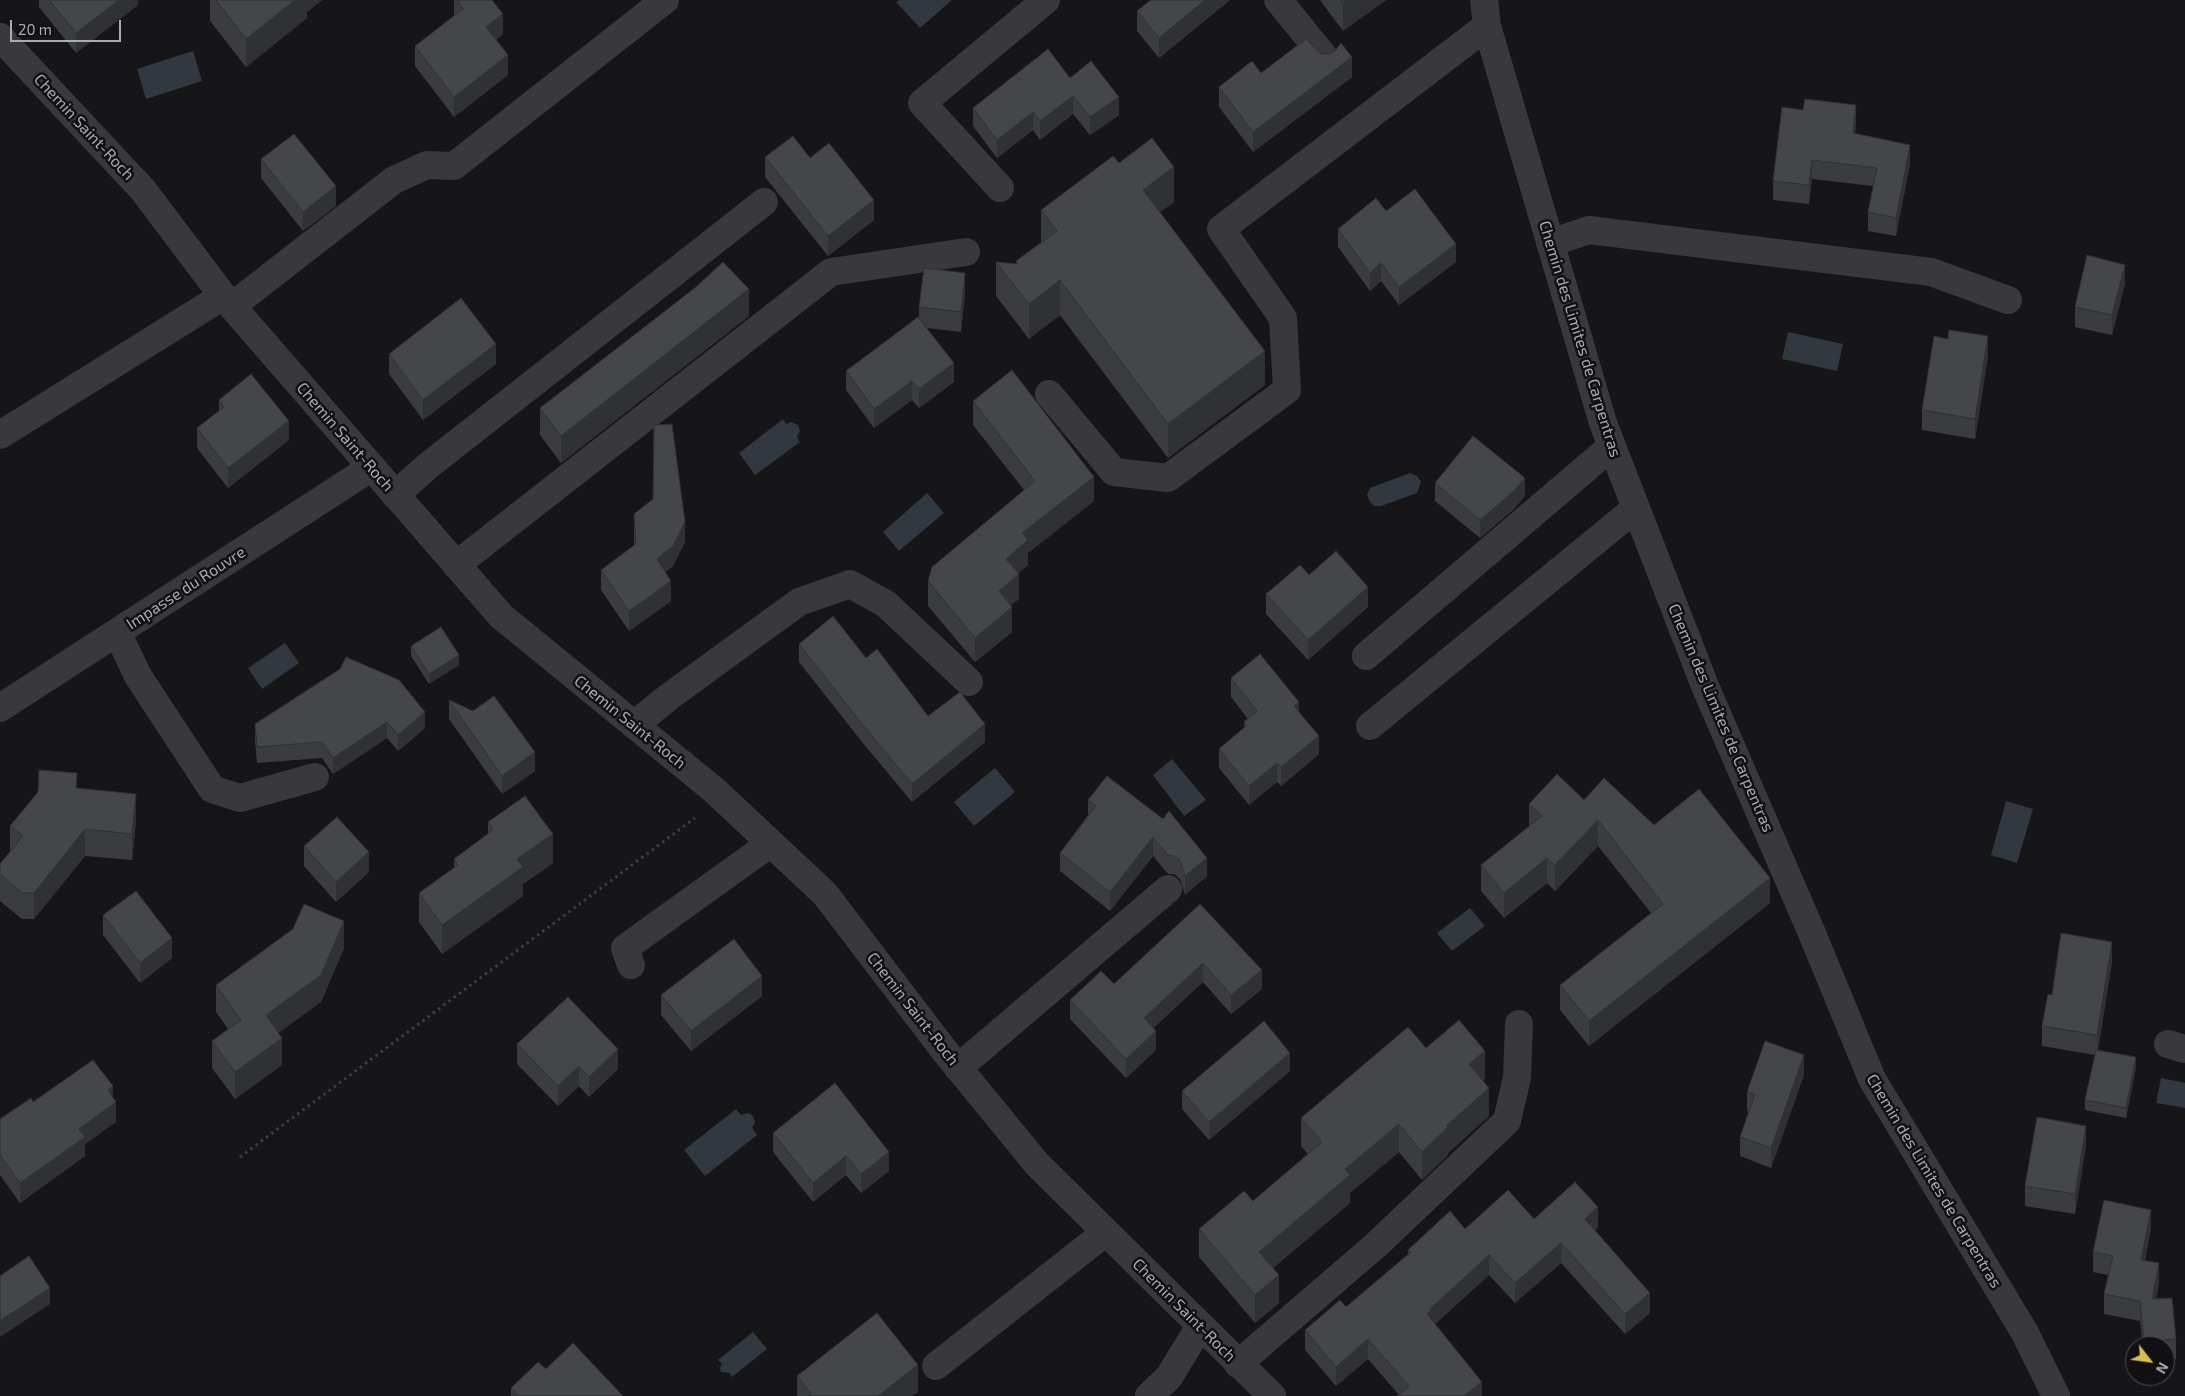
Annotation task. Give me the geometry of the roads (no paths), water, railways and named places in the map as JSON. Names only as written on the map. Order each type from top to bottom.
[{"type":"street","points":[[0,435],[228,301],[394,180],[427,165],[454,166],[665,0]]},
{"type":"street","points":[[1000,188],[922,103],[1046,0]]},
{"type":"street","points":[[1278,0],[1326,59]]},
{"type":"street","points":[[1049,394],[1114,472],[1168,478],[1287,390],[1283,318],[1221,229],[1486,13]]},
{"type":"street","name":"Chemin des Limites de Carpentras","points":[[1486,13],[1603,423],[1705,686],[1811,931],[1872,1079],[2025,1333],[2056,1396]]},
{"type":"street","name":"Chemin Saint-Roch","points":[[0,37],[143,190],[228,301],[501,616],[714,790],[825,894],[958,1068],[1037,1164],[1272,1396]]},
{"type":"street","points":[[395,495],[429,465],[764,202]]},
{"type":"street","points":[[1550,242],[1589,230],[1931,272],[2008,300]]},
{"type":"street","points":[[456,565],[831,272],[966,252]]},
{"type":"street","points":[[1366,656],[1612,446]]},
{"type":"street","name":"Impasse du Rouvre","points":[[0,708],[372,467]]},
{"type":"street","points":[[1370,726],[1636,508]]},
{"type":"street","points":[[634,725],[670,696],[799,602],[850,584],[886,604],[969,682]]},
{"type":"street","points":[[117,632],[138,676],[212,789],[240,798],[315,777]]},
{"type":"street","points":[[631,965],[625,948],[771,843]]},
{"type":"street","points":[[958,1068],[1168,889]]},
{"type":"street","points":[[1238,1364],[1376,1244],[1507,1121],[1517,1077],[1519,1024]]},
{"type":"street","points":[[936,1366],[1106,1232]]},
{"type":"street","points":[[1149,1396],[1170,1377],[1200,1326]]}]
